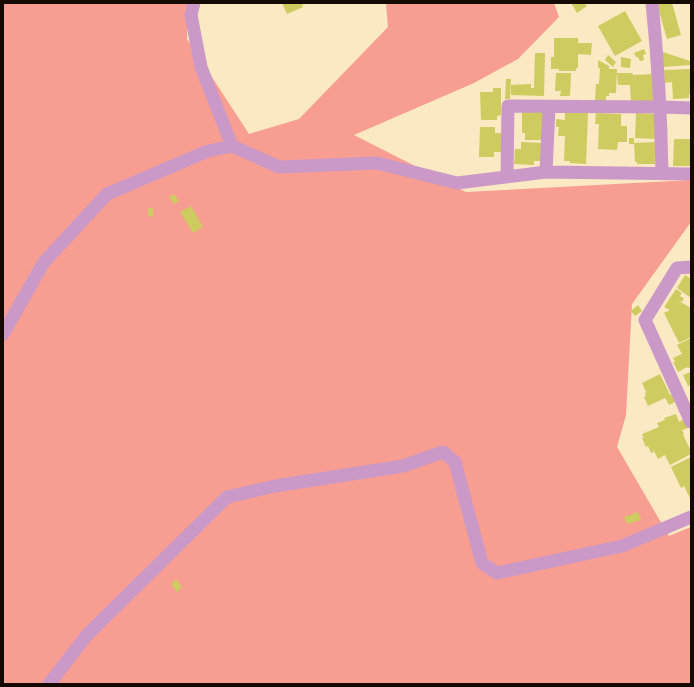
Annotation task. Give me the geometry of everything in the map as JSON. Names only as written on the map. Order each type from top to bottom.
[{"type":"street","points":[[194,3],[191,15],[201,67],[232,146]]},
{"type":"street","points":[[652,3],[661,107],[662,173]]},
{"type":"street","points":[[507,177],[508,106],[691,108]]},
{"type":"street","points":[[546,172],[549,107]]},
{"type":"street","points":[[3,334],[44,262],[107,194],[208,151],[232,146],[280,167],[377,163],[457,183],[546,172],[691,174]]},
{"type":"street","points":[[691,267],[677,268],[645,320],[687,404],[691,422]]},
{"type":"street","points":[[49,684],[87,635],[227,497],[275,486],[403,466],[443,452],[455,462],[482,563],[497,573],[622,546],[691,517]]},
{"type":"shaded area","points":[[3,3],[187,3],[187,39],[249,134],[299,119],[388,27],[386,3],[554,3],[559,17],[518,59],[474,83],[354,135],[466,192],[691,180],[691,222],[632,304],[626,415],[617,447],[669,536],[691,527],[691,684],[3,684]]},
{"type":"building","points":[[282,3],[302,3],[303,7],[287,14]]},
{"type":"building","points":[[571,3],[584,3],[587,6],[577,13]]},
{"type":"building","points":[[672,3],[681,35],[667,39],[657,4]]},
{"type":"building","points":[[625,11],[642,41],[615,56],[598,26]]},
{"type":"building","points":[[554,38],[578,38],[578,43],[592,43],[591,55],[578,54],[578,68],[576,68],[576,71],[559,71],[559,69],[551,69],[551,57],[554,57]]},
{"type":"building","points":[[644,49],[646,54],[643,55],[644,60],[640,61],[634,53]]},
{"type":"building","points":[[663,52],[690,61],[690,65],[663,67]]},
{"type":"building","points":[[535,53],[545,53],[544,96],[511,95],[511,85],[531,84],[531,88],[534,88]]},
{"type":"building","points":[[608,55],[616,62],[613,67],[605,60]]},
{"type":"building","points":[[621,57],[631,59],[630,68],[621,67]]},
{"type":"building","points":[[598,60],[609,66],[609,69],[617,69],[616,93],[609,93],[609,96],[606,96],[606,102],[595,101],[596,84],[599,84],[600,68],[598,68]]},
{"type":"building","points":[[691,69],[691,94],[689,94],[689,98],[673,99],[672,82],[665,83],[664,70]]},
{"type":"building","points":[[556,73],[571,73],[570,96],[560,96],[561,91],[555,91]]},
{"type":"building","points":[[617,73],[632,73],[633,75],[653,74],[654,101],[631,102],[630,85],[618,85]]},
{"type":"building","points":[[506,79],[511,79],[510,99],[505,99]]},
{"type":"building","points":[[493,88],[501,88],[501,115],[497,116],[497,120],[481,120],[480,92],[493,92]]},
{"type":"building","points":[[565,111],[588,112],[586,164],[564,161],[565,136],[558,136],[559,127],[556,127],[556,119],[565,120]]},
{"type":"building","points":[[522,112],[543,112],[542,140],[525,140],[525,133],[522,133]]},
{"type":"building","points":[[596,113],[621,114],[621,126],[627,126],[627,142],[618,142],[617,150],[598,149],[599,124],[595,124]]},
{"type":"building","points":[[636,113],[656,114],[656,139],[635,138]]},
{"type":"building","points":[[480,127],[495,127],[495,133],[501,133],[501,152],[494,152],[494,157],[479,157]]},
{"type":"building","points":[[629,138],[634,138],[634,144],[629,144]]},
{"type":"building","points":[[674,139],[691,139],[691,166],[673,166]]},
{"type":"building","points":[[521,142],[542,143],[541,161],[534,161],[534,165],[514,164],[515,149],[521,149]]},
{"type":"building","points":[[656,142],[655,164],[637,164],[637,162],[635,162],[634,143]]},
{"type":"building","points":[[174,194],[179,201],[174,204],[169,197]]},
{"type":"building","points":[[191,206],[203,227],[193,233],[180,212]]},
{"type":"building","points":[[148,208],[153,208],[153,216],[148,217]]},
{"type":"building","points":[[685,275],[691,279],[691,298],[677,288]]},
{"type":"building","points":[[676,289],[682,293],[680,296],[684,298],[682,302],[677,300],[691,308],[691,337],[679,343],[664,313],[670,310],[664,307]]},
{"type":"building","points":[[638,305],[642,311],[635,316],[631,311]]},
{"type":"building","points":[[691,338],[691,367],[687,367],[678,372],[673,362],[675,362],[673,358],[682,354],[677,345]]},
{"type":"building","points":[[691,372],[691,385],[688,386],[683,375]]},
{"type":"building","points":[[660,374],[675,402],[669,405],[665,398],[648,406],[644,397],[646,396],[646,392],[642,383]]},
{"type":"building","points":[[676,414],[679,422],[684,419],[688,428],[682,430],[691,454],[670,465],[665,455],[658,459],[652,447],[654,452],[651,453],[648,446],[646,447],[642,434],[659,427],[657,423],[665,420],[664,418]]},
{"type":"building","points":[[691,457],[691,500],[684,486],[681,488],[671,467]]},
{"type":"building","points":[[638,512],[641,520],[627,524],[624,517]]},
{"type":"building","points":[[176,579],[182,587],[177,592],[171,584]]}]
